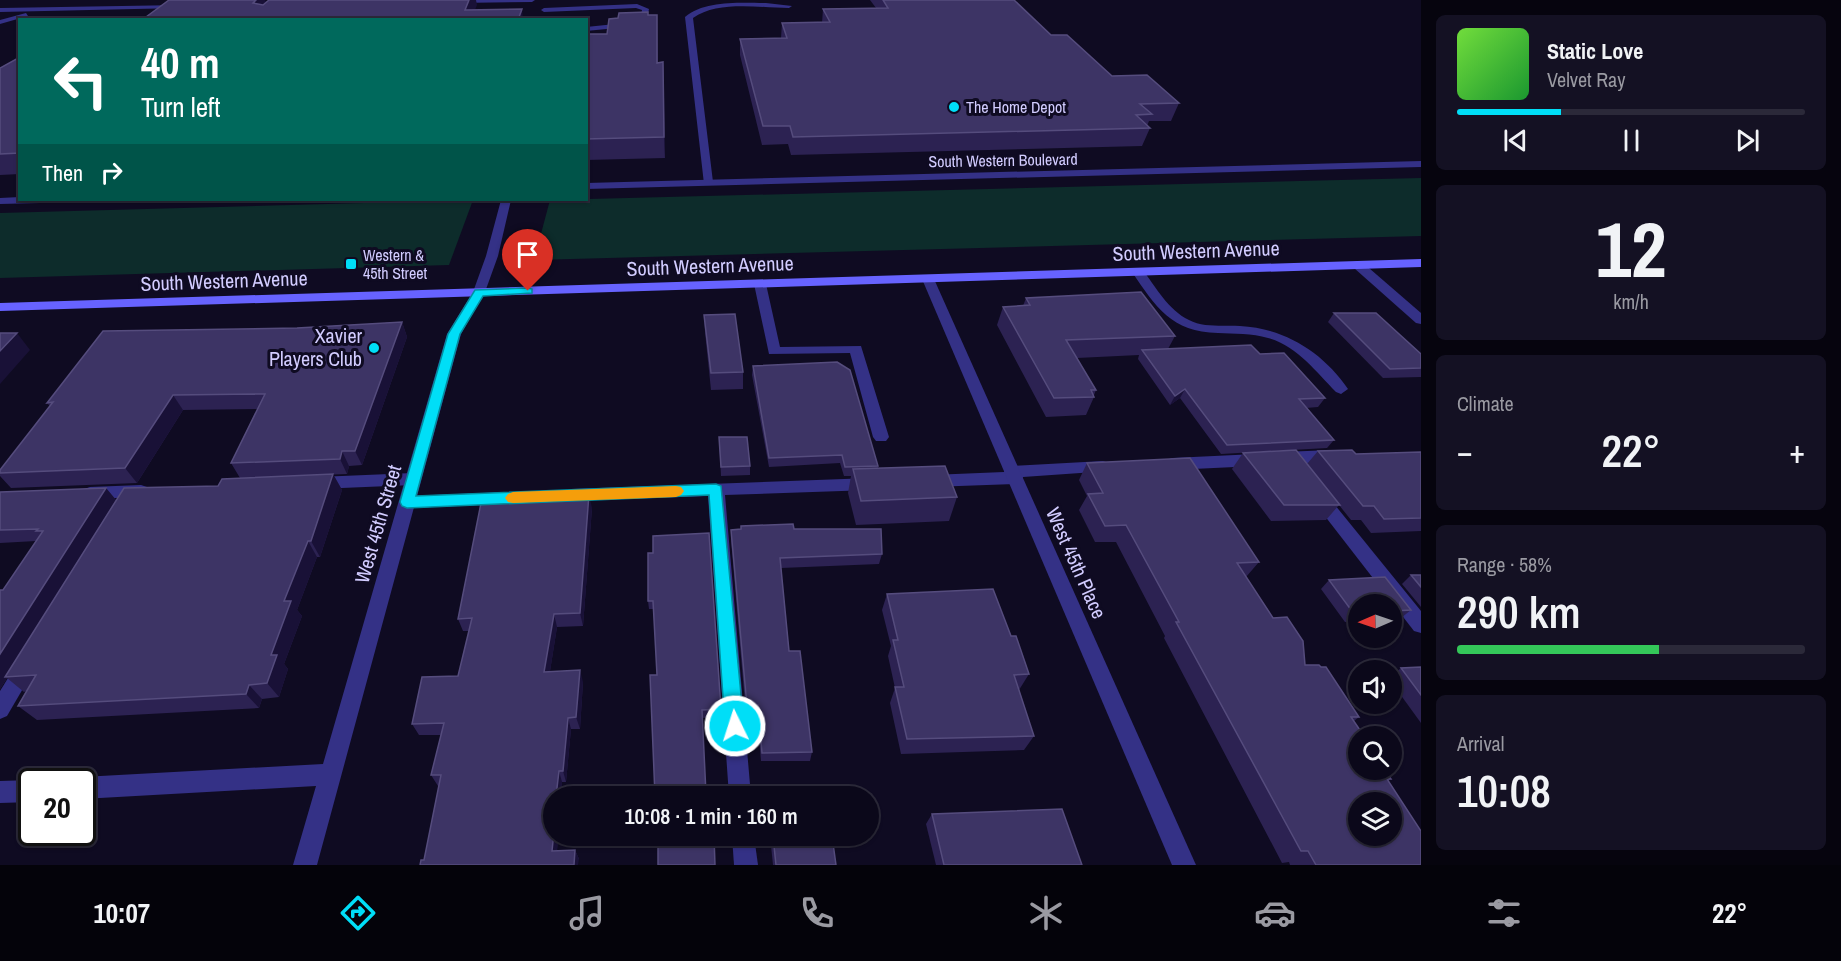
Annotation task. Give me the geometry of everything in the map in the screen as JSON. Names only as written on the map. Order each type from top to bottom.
[{"type":"main road","name":"South Western Avenue","points":[[0,308],[1421,263]]},
{"type":"street","points":[[446,2],[530,0]]},
{"type":"street","points":[[542,18],[547,0]]},
{"type":"street","points":[[0,10],[178,6],[188,3]]},
{"type":"street","points":[[544,10],[637,6],[646,9],[643,21],[637,24],[588,29]]},
{"type":"street","points":[[708,182],[689,17],[698,11],[713,8],[789,6]]},
{"type":"street","points":[[0,22],[49,9]]},
{"type":"street","name":"South Western Boulevard","points":[[588,186],[1421,164]]},
{"type":"street","points":[[0,201],[18,201]]},
{"type":"street","name":"West 45th Street","points":[[305,865],[454,334],[479,292],[492,256],[506,201]]},
{"type":"street","points":[[1358,265],[1421,320]]},
{"type":"street","points":[[1138,272],[1172,315],[1186,324],[1202,329],[1251,330],[1287,339],[1301,347],[1341,389]]},
{"type":"street","name":"West 45th Place","points":[[927,279],[1184,865]]},
{"type":"street","points":[[760,284],[774,351],[856,349],[881,437]]},
{"type":"street","points":[[1159,464],[1344,455]]},
{"type":"street","points":[[1289,458],[1421,625]]},
{"type":"street","points":[[920,482],[1124,466]]},
{"type":"street","points":[[301,484],[413,479]]},
{"type":"street","points":[[552,496],[886,483]]},
{"type":"street","points":[[716,489],[739,786]]},
{"type":"street","points":[[78,494],[157,490]]},
{"type":"street","points":[[121,511],[133,491]]},
{"type":"street","points":[[407,502],[528,497]]},
{"type":"street","points":[[0,710],[36,650]]},
{"type":"street","points":[[96,787],[331,774]]},
{"type":"street","points":[[0,792],[18,791]]},
{"type":"street","points":[[744,846],[746,865]]},
{"type":"green space","points":[[1421,178],[1421,236],[534,260],[550,201],[588,201],[588,199]]},
{"type":"green space","points":[[473,201],[449,265],[0,278],[0,213]]},
{"type":"building","points":[[169,0],[256,0],[253,3],[263,5],[269,0],[469,0],[465,10],[522,9],[519,18],[145,18]]},
{"type":"building","name":"The Home Depot","points":[[883,0],[1014,0],[1051,35],[1067,35],[1112,76],[1147,75],[1179,103],[1140,104],[1152,114],[1136,115],[1150,128],[793,137],[790,126],[763,126],[740,39],[787,38],[782,23],[830,22],[823,9],[888,8]]},
{"type":"building","points":[[648,12],[648,15],[657,15],[657,63],[663,62],[664,137],[588,139],[588,34],[607,34],[609,19],[618,18],[619,13]]},
{"type":"building","points":[[18,58],[18,153],[0,154],[0,68]]},
{"type":"building","points":[[1141,292],[1175,336],[1066,340],[1096,390],[1091,390],[1094,397],[1054,398],[1003,307],[1030,305],[1026,298]]},
{"type":"building","points":[[1334,313],[1376,313],[1421,354],[1421,368],[1390,369]]},
{"type":"building","points":[[735,314],[743,372],[711,373],[704,315]]},
{"type":"building","points":[[402,322],[355,451],[342,451],[340,459],[231,463],[265,394],[173,395],[125,468],[0,473],[53,402],[47,403],[103,331],[297,328]]},
{"type":"building","points":[[0,333],[17,333],[0,351]]},
{"type":"building","points":[[1251,345],[1260,354],[1284,353],[1325,398],[1299,399],[1334,440],[1227,445],[1185,389],[1175,396],[1142,350]]},
{"type":"building","points":[[837,362],[850,370],[878,466],[845,467],[842,455],[769,458],[753,366]]},
{"type":"building","points":[[719,437],[747,437],[750,466],[721,467]]},
{"type":"building","points":[[1296,450],[1340,505],[1284,505],[1243,453]]},
{"type":"building","points":[[1352,450],[1356,454],[1421,452],[1421,518],[1384,519],[1374,506],[1363,506],[1318,451]]},
{"type":"building","points":[[1190,458],[1259,562],[1237,563],[1273,618],[1287,617],[1303,641],[1305,665],[1326,667],[1348,700],[1348,714],[1357,714],[1359,717],[1351,717],[1357,726],[1348,726],[1348,780],[1388,780],[1396,792],[1348,792],[1348,846],[1402,846],[1402,802],[1421,831],[1421,865],[1316,865],[1308,851],[1301,851],[1176,622],[1179,622],[1126,525],[1105,526],[1088,494],[1103,493],[1087,463]]},
{"type":"building","points":[[945,466],[957,497],[861,501],[853,469]]},
{"type":"building","points":[[333,474],[311,541],[308,541],[284,601],[291,601],[271,655],[277,655],[267,683],[249,685],[246,694],[18,706],[36,675],[5,677],[124,488],[218,486],[222,479]]},
{"type":"building","points":[[106,488],[0,654],[0,590],[3,590],[43,531],[36,531],[38,529],[0,530],[0,492]]},
{"type":"building","points":[[589,494],[580,613],[554,614],[544,672],[580,670],[576,717],[568,718],[563,771],[559,771],[557,786],[543,786],[543,846],[553,846],[552,851],[575,850],[574,865],[420,865],[421,860],[424,860],[441,775],[431,775],[444,723],[412,724],[422,677],[458,676],[472,618],[458,619],[481,503],[489,497]]},
{"type":"building","points":[[793,524],[794,529],[881,529],[882,554],[780,558],[789,651],[800,651],[812,752],[762,753],[758,705],[747,706],[731,530],[741,529],[741,526]]},
{"type":"building","points":[[709,533],[721,709],[702,710],[706,786],[655,786],[650,675],[657,675],[653,601],[648,601],[648,553],[653,553],[653,536]]},
{"type":"building","points":[[1411,575],[1421,575],[1421,587]]},
{"type":"building","points":[[1385,577],[1398,594],[1348,594],[1348,606],[1329,580]]},
{"type":"building","points":[[993,589],[1011,636],[1016,636],[1029,674],[1014,675],[1034,736],[907,739],[895,687],[904,687],[893,640],[898,640],[887,594]]},
{"type":"building","points":[[1402,599],[1411,610],[1402,610]]},
{"type":"building","points":[[1421,667],[1421,695],[1402,669]]},
{"type":"building","points":[[1062,809],[1082,865],[944,865],[932,814]]},
{"type":"building","points":[[658,846],[714,846],[715,865],[658,865]]},
{"type":"building","points":[[774,846],[833,846],[836,865],[776,865]]},
{"type":"slow traffic","points":[[513,498],[676,491]]},
{"type":"place","name":"The Home Depot","points":[[954,107]]},
{"type":"place","name":"Western & 45th Street","points":[[351,264]]},
{"type":"place","name":"Xavier Players Club","points":[[374,348]]},
{"type":"route","points":[[528,291],[479,292],[454,334],[407,502],[716,489],[735,726]]}]
